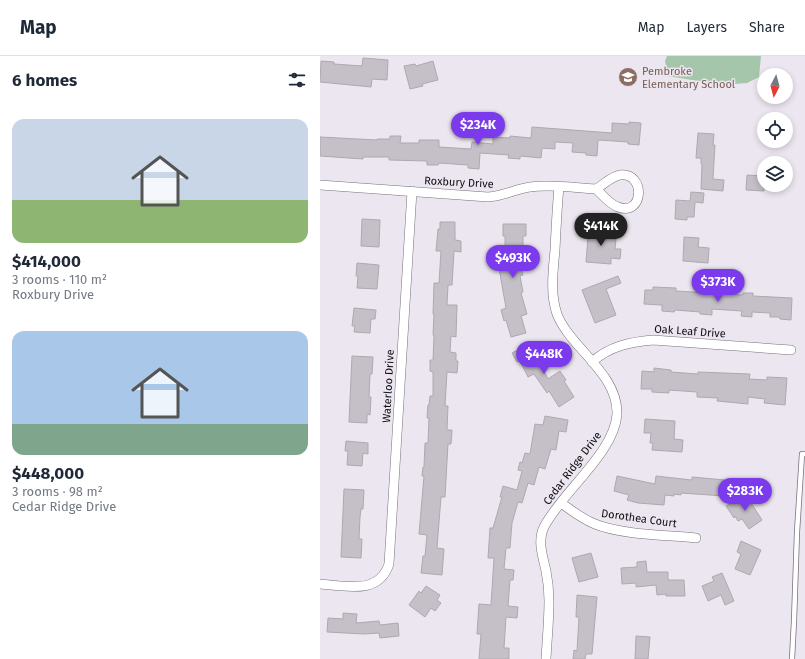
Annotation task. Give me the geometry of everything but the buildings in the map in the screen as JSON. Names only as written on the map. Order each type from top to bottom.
[{"type":"street","points":[[620,175],[633,178],[639,192],[635,204],[623,208],[612,204],[596,189],[620,175]]},
{"type":"street","name":"Roxbury Drive","points":[[320,185],[488,197],[521,188],[533,187],[596,189]]},
{"type":"street","name":"Cedar Ridge Drive","points":[[546,659],[549,601],[541,543],[544,527],[560,503],[604,449],[613,432],[616,421],[616,405],[612,390],[603,375],[565,327],[558,314],[554,300],[553,282],[559,187]]},
{"type":"street","name":"Waterloo Drive","points":[[320,584],[370,585],[380,580],[389,564],[412,191]]},
{"type":"street","name":"Oak Leaf Drive","points":[[592,362],[601,354],[623,345],[653,340],[791,350]]},
{"type":"street","name":"Dorothea Court","points":[[560,503],[586,520],[600,526],[640,533],[696,538]]},
{"type":"lane","points":[[792,659],[797,532],[803,484],[802,454],[805,454]]},
{"type":"green space","points":[[667,56],[761,56],[760,68],[757,68],[757,78],[747,83],[721,85],[668,76],[665,61]]},
{"type":"place","name":"Pembroke Elementary School","points":[[628,77]]}]
